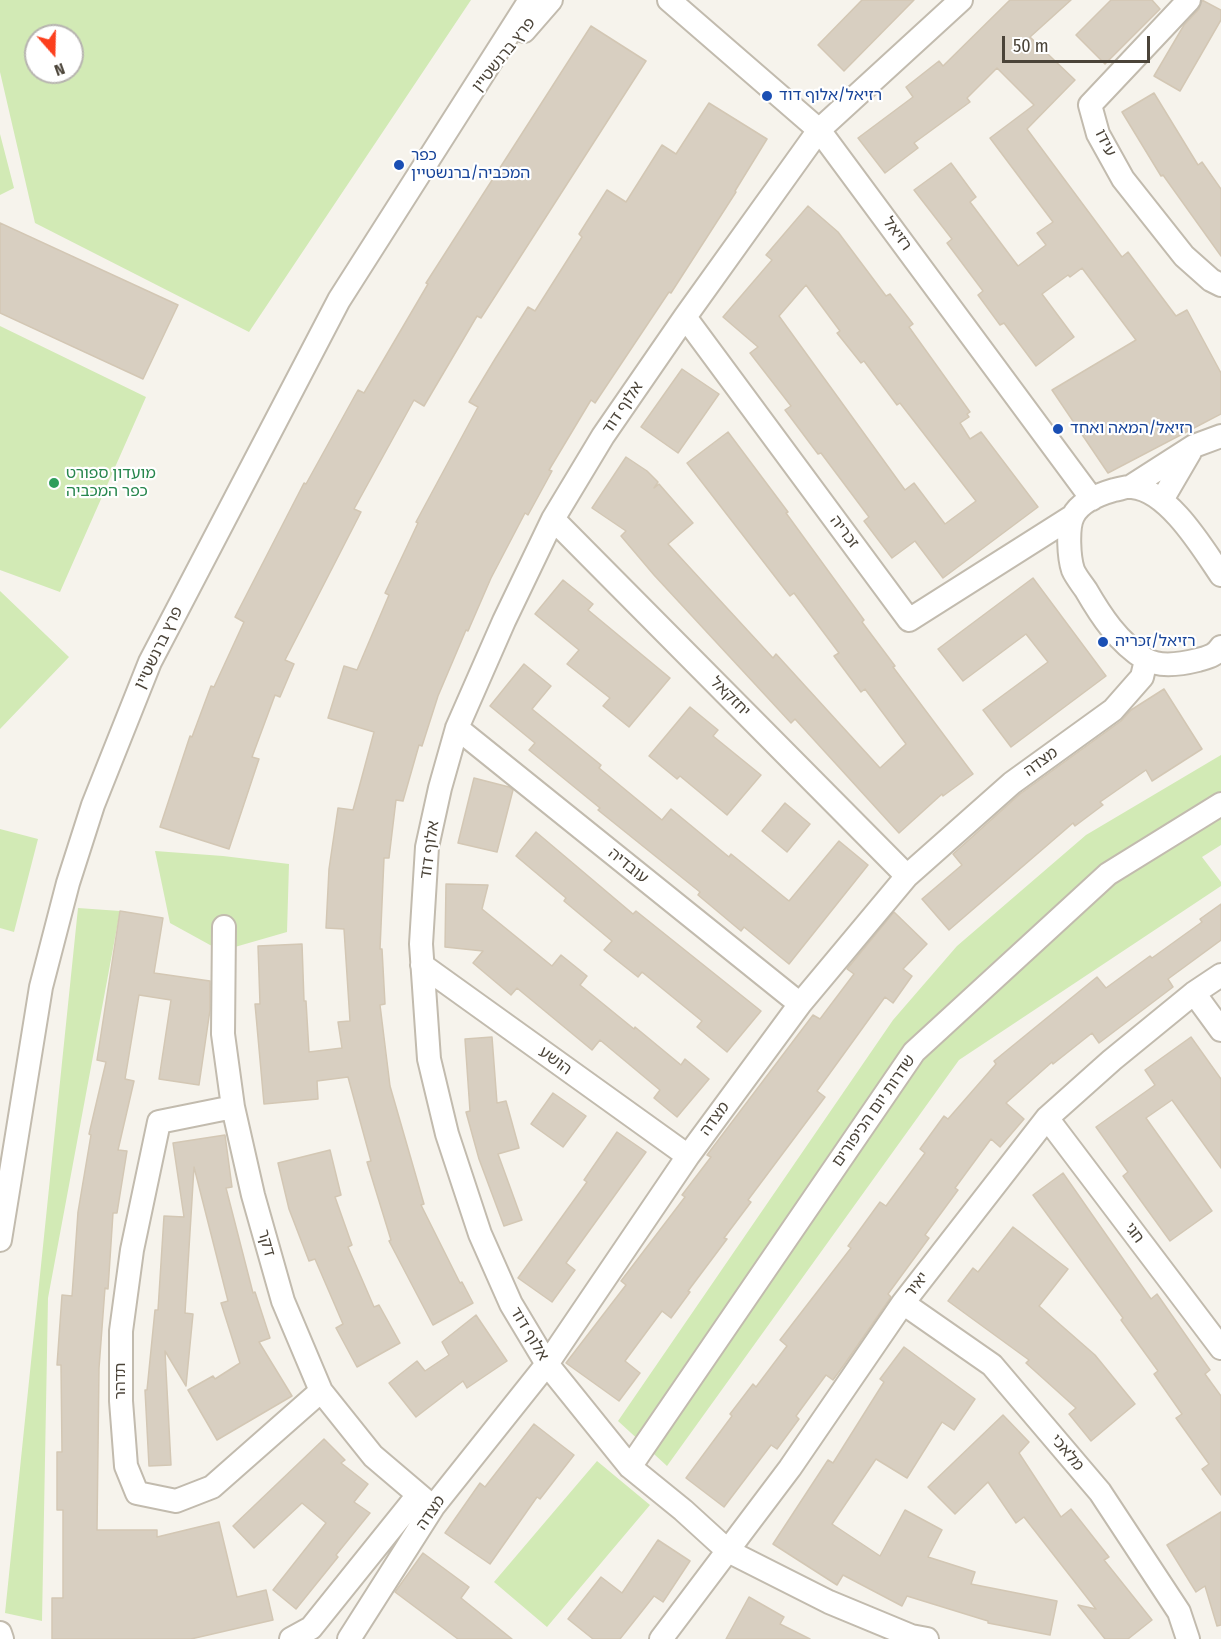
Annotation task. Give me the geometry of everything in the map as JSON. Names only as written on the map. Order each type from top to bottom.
[{"type":"street","name":"פרץ ברנשטיין","points":[[0,1240],[41,987],[68,883],[93,805],[150,662],[339,300],[530,0]]},
{"type":"street","name":"פרץ ברנשטיין","points":[[458,111],[550,0]]},
{"type":"street","name":"רזיאל","points":[[669,0],[819,130],[1092,498]]},
{"type":"street","name":"אלוף דוד","points":[[927,1639],[911,1636],[829,1602],[728,1551],[683,1510],[630,1467],[547,1364],[511,1304],[484,1244],[447,1134],[429,1059],[421,944],[427,847],[440,788],[457,728],[504,621],[553,519],[603,436],[819,130],[961,0]]},
{"type":"street","name":"עידו","points":[[1189,0],[1090,105],[1098,134],[1123,179],[1184,256],[1211,280],[1221,285]]},
{"type":"street","name":"זכריה","points":[[685,317],[909,620],[1042,535],[1071,526]]},
{"type":"street","points":[[1219,654],[1179,665],[1146,660],[1114,632],[1098,612],[1074,571],[1071,526],[1092,498],[1130,486],[1194,446],[1221,436]]},
{"type":"street","points":[[1162,500],[1194,446]]},
{"type":"street","points":[[1130,486],[1146,491],[1162,500],[1186,527],[1221,574]]},
{"type":"street","name":"יחזקאל","points":[[553,519],[907,876]]},
{"type":"street","name":"מצדה","points":[[291,1639],[311,1629],[547,1364],[688,1156],[800,1004],[907,876],[1012,783],[1113,710],[1142,677],[1146,660]]},
{"type":"street","name":"עובדיה","points":[[457,728],[800,1004]]},
{"type":"street","name":"שדרות יום הכיפורים","points":[[630,1467],[914,1052],[1108,874],[1221,804]]},
{"type":"street","name":"דקר","points":[[224,927],[223,1034],[233,1107],[253,1195],[283,1301],[321,1391],[373,1456],[425,1501]]},
{"type":"street","name":"הושע","points":[[422,965],[688,1156]]},
{"type":"street","name":"יאיר","points":[[661,1639],[790,1468],[903,1304],[1047,1118],[1112,1059],[1194,993],[1221,975]]},
{"type":"street","points":[[1194,993],[1221,1030]]},
{"type":"street","name":"תדהר","points":[[233,1107],[159,1122],[132,1250],[121,1331],[121,1401],[126,1466],[137,1493],[176,1501],[212,1487],[321,1391]]},
{"type":"street","name":"חגי","points":[[1047,1118],[1221,1348]]},
{"type":"street","name":"מלאכי","points":[[903,1304],[992,1365],[1100,1492],[1179,1612],[1188,1639]]},
{"type":"street","name":"מצדה","points":[[349,1639],[425,1501]]},
{"type":"street","points":[[0,1633],[2,1639]]},
{"type":"green space","points":[[0,0],[471,0],[249,332],[35,223],[0,72]]},
{"type":"green space","points":[[0,134],[14,188],[0,195]]},
{"type":"green space","name":"מועדון ספורט כפר המכביה","points":[[0,326],[146,397],[60,592],[0,570]]},
{"type":"green space","points":[[0,591],[69,657],[0,729]]},
{"type":"green space","points":[[1221,755],[1221,845],[1202,857],[1221,882],[1221,886],[959,1060],[667,1466],[618,1421],[893,1020],[957,946],[1086,835]]},
{"type":"green space","points":[[0,829],[38,839],[14,932],[0,928]]},
{"type":"green space","points":[[155,851],[289,864],[287,932],[221,951],[170,923]]},
{"type":"green space","points":[[78,908],[120,911],[48,1298],[42,1621],[5,1613]]},
{"type":"green space","points":[[597,1461],[650,1505],[547,1627],[494,1582]]},
{"type":"building","points":[[862,0],[914,0],[844,71],[818,45]]},
{"type":"building","points":[[1010,0],[1071,0],[1030,37],[1075,80],[1027,129],[1122,257],[1128,252],[1176,316],[1187,310],[1221,373],[1221,414],[1108,473],[1052,390],[1136,340],[1082,268],[1042,294],[1074,337],[1036,366],[1004,323],[1000,325],[978,295],[983,291],[947,243],[952,239],[914,190],[951,163],[976,197],[970,202],[1018,266],[1046,245],[1037,233],[1053,222],[990,138],[1034,105],[997,68],[967,98],[970,102],[914,143],[918,148],[885,173],[858,138],[913,97],[906,87],[939,61],[943,66]]},
{"type":"building","points":[[1111,0],[1152,0],[1160,9],[1105,64],[1076,35]]},
{"type":"building","points":[[1202,0],[1221,10],[1221,20],[1180,91],[1154,76],[1184,25],[1199,9]]},
{"type":"building","points":[[591,26],[646,61],[481,318],[477,316],[424,406],[414,400],[354,509],[361,512],[285,660],[294,664],[280,697],[275,695],[252,757],[259,759],[229,849],[160,827],[190,736],[192,737],[211,686],[214,687],[244,622],[235,617],[304,483],[306,484],[358,390],[364,393],[428,284],[426,283]]},
{"type":"building","points":[[1154,93],[1198,165],[1202,162],[1221,189],[1221,256],[1163,175],[1161,176],[1122,112]]},
{"type":"building","points":[[709,103],[767,139],[671,293],[669,292],[595,403],[591,400],[549,470],[552,471],[528,515],[525,513],[491,578],[468,631],[466,630],[438,696],[422,746],[419,745],[403,801],[396,800],[389,858],[384,858],[380,949],[382,949],[385,1004],[380,1005],[390,1086],[424,1204],[421,1205],[460,1283],[462,1282],[473,1303],[433,1325],[389,1241],[391,1240],[367,1162],[371,1161],[348,1077],[317,1081],[318,1099],[264,1104],[255,1004],[260,1004],[258,946],[302,944],[309,1052],[342,1048],[338,1022],[350,1021],[344,929],[326,928],[329,869],[338,808],[353,810],[374,732],[328,718],[344,666],[357,670],[389,595],[385,593],[418,523],[416,522],[478,407],[469,402],[528,307],[535,311],[582,237],[579,234],[607,190],[626,202],[662,145],[676,154]]},
{"type":"building","points":[[808,206],[838,232],[886,296],[890,294],[913,324],[909,327],[970,412],[967,414],[969,417],[960,423],[970,439],[981,432],[1038,507],[943,578],[915,541],[892,558],[864,521],[869,517],[785,410],[791,406],[750,353],[758,347],[723,317],[772,260],[766,255]],"holes":[[[806,285],[840,331],[837,333],[861,363],[864,361],[897,405],[900,403],[976,501],[945,524],[914,483],[905,490],[779,316]]]},
{"type":"building","points":[[0,223],[178,305],[143,379],[0,313]]},
{"type":"building","points":[[682,369],[719,394],[678,453],[641,427]]},
{"type":"building","points":[[728,432],[864,620],[862,622],[895,666],[893,667],[973,774],[943,796],[942,794],[899,833],[795,719],[791,723],[654,575],[621,536],[626,531],[592,508],[626,457],[647,471],[658,482],[654,488],[659,484],[693,523],[668,544],[773,658],[776,654],[880,768],[906,744],[865,689],[861,692],[834,656],[839,653],[794,593],[790,596],[687,463]]},
{"type":"building","points":[[1033,578],[1106,676],[1011,747],[983,710],[1048,662],[1026,634],[963,681],[938,649]]},
{"type":"building","points":[[563,580],[593,604],[588,610],[670,678],[629,727],[603,706],[610,698],[567,664],[579,650],[535,614]]},
{"type":"building","points":[[524,664],[551,686],[532,709],[601,765],[599,768],[662,820],[671,809],[729,857],[731,854],[789,901],[839,841],[868,865],[789,964],[744,927],[741,931],[698,895],[700,892],[598,810],[600,808],[529,750],[535,743],[490,706]]},
{"type":"building","points":[[1164,689],[1202,749],[1152,781],[1146,770],[1100,802],[1103,805],[1075,826],[1073,823],[949,930],[922,899],[962,865],[953,854],[1020,794],[1121,721],[1131,710]]},
{"type":"building","points":[[690,707],[718,730],[713,736],[761,775],[727,815],[680,776],[677,779],[649,756]]},
{"type":"building","points":[[474,778],[513,790],[497,852],[458,843]]},
{"type":"building","points":[[785,803],[810,824],[787,852],[762,831]]},
{"type":"building","points":[[536,832],[633,914],[636,911],[761,1011],[727,1052],[697,1027],[702,1021],[642,972],[638,977],[604,950],[612,941],[564,901],[566,898],[516,856]]},
{"type":"building","points":[[446,884],[488,885],[482,909],[552,966],[561,955],[587,976],[580,985],[681,1065],[685,1059],[709,1079],[677,1117],[654,1098],[660,1090],[600,1040],[592,1050],[517,988],[511,995],[473,963],[483,951],[445,947]]},
{"type":"building","points":[[1221,904],[1221,940],[1168,979],[1173,987],[1099,1043],[1092,1033],[1053,1064],[1052,1062],[1006,1103],[1024,1119],[1000,1147],[991,1139],[955,1188],[958,1190],[925,1235],[929,1238],[888,1294],[891,1297],[844,1365],[833,1380],[826,1375],[796,1416],[799,1419],[777,1449],[771,1445],[724,1507],[686,1478],[732,1416],[730,1414],[753,1384],[756,1387],[787,1346],[780,1340],[851,1248],[848,1246],[880,1202],[886,1206],[925,1153],[920,1149],[944,1116],[948,1119],[996,1064],[994,1061],[1097,977],[1106,988],[1202,922],[1200,919]]},
{"type":"building","points":[[120,911],[163,918],[154,973],[210,981],[210,1010],[199,1085],[159,1079],[171,1000],[139,995],[125,1079],[134,1081],[118,1150],[127,1151],[117,1213],[113,1213],[108,1289],[105,1288],[99,1368],[97,1530],[157,1530],[157,1537],[219,1522],[237,1597],[266,1590],[273,1620],[191,1639],[52,1639],[52,1598],[63,1598],[63,1510],[57,1510],[57,1452],[62,1452],[61,1365],[57,1365],[62,1295],[72,1296],[78,1212],[91,1135],[89,1134],[106,1062],[97,1060]]},
{"type":"building","points":[[894,912],[927,944],[903,969],[912,976],[893,1003],[885,997],[817,1091],[825,1097],[748,1200],[751,1202],[724,1238],[727,1239],[671,1318],[662,1311],[625,1361],[640,1373],[619,1401],[566,1363],[626,1285],[621,1281],[685,1197],[682,1195],[711,1157],[707,1155],[813,1015],[820,1019],[854,974],[847,969]]},
{"type":"building","points":[[492,1037],[497,1103],[506,1101],[519,1148],[498,1154],[522,1220],[504,1226],[479,1159],[466,1112],[470,1111],[465,1039]]},
{"type":"building","points":[[1191,1037],[1221,1079],[1221,1168],[1172,1100],[1146,1118],[1212,1211],[1170,1241],[1123,1176],[1128,1172],[1096,1127],[1155,1085],[1145,1070]]},
{"type":"building","points":[[553,1093],[586,1116],[563,1147],[531,1124]]},
{"type":"building","points":[[617,1132],[646,1152],[566,1263],[575,1270],[552,1302],[518,1278],[587,1182],[584,1180]]},
{"type":"building","points":[[225,1135],[232,1187],[226,1188],[253,1293],[255,1292],[270,1338],[259,1342],[292,1396],[217,1440],[188,1390],[213,1376],[215,1379],[240,1363],[221,1303],[228,1301],[194,1167],[185,1313],[193,1314],[186,1386],[165,1351],[171,1465],[149,1466],[145,1390],[147,1390],[155,1310],[158,1310],[164,1216],[184,1217],[173,1143]]},
{"type":"building","points":[[330,1150],[341,1195],[335,1197],[352,1245],[348,1247],[374,1307],[379,1305],[400,1343],[357,1367],[336,1328],[343,1324],[315,1259],[309,1261],[289,1209],[278,1163]]},
{"type":"building","points":[[1063,1173],[1151,1299],[1157,1294],[1210,1370],[1205,1374],[1221,1396],[1221,1495],[1202,1469],[1209,1464],[1176,1418],[1182,1414],[1154,1374],[1158,1371],[1121,1320],[1123,1318],[1033,1195]]},
{"type":"building","points":[[1013,1227],[1068,1269],[1039,1306],[1095,1355],[1135,1404],[1091,1441],[1069,1414],[1076,1408],[1026,1363],[1029,1360],[948,1301],[973,1268],[978,1272]]},
{"type":"building","points":[[476,1315],[507,1361],[467,1388],[463,1381],[416,1417],[389,1383],[417,1361],[425,1371],[449,1355],[442,1342]]},
{"type":"building","points":[[904,1347],[975,1399],[954,1430],[942,1422],[907,1478],[876,1459],[832,1524],[880,1556],[905,1510],[942,1530],[928,1557],[975,1572],[971,1584],[1057,1601],[1050,1635],[988,1623],[988,1621],[907,1596],[902,1606],[843,1575],[837,1585],[773,1544],[828,1460],[833,1463],[884,1382],[880,1379]]},
{"type":"building","points":[[1003,1415],[1029,1442],[1019,1453],[1061,1517],[1071,1509],[1109,1557],[1104,1560],[1152,1620],[1128,1639],[1105,1639],[1078,1605],[1096,1609],[1024,1517],[1016,1523],[988,1482],[955,1514],[928,1487]]},
{"type":"building","points":[[534,1424],[574,1455],[540,1499],[537,1497],[490,1564],[445,1533],[480,1483],[485,1487]]},
{"type":"building","points":[[324,1439],[345,1460],[341,1463],[368,1484],[354,1502],[370,1513],[296,1609],[273,1590],[326,1523],[302,1503],[254,1548],[233,1526]]},
{"type":"building","points":[[1221,1512],[1221,1625],[1217,1626],[1205,1586],[1196,1592],[1167,1545]]},
{"type":"building","points":[[658,1540],[690,1561],[663,1602],[654,1596],[620,1639],[593,1639],[568,1619],[601,1577],[622,1593]]},
{"type":"building","points":[[423,1553],[469,1587],[461,1598],[512,1639],[458,1639],[395,1592]]},
{"type":"building","points":[[749,1597],[784,1617],[780,1624],[810,1639],[726,1639]]},
{"type":"place","name":"רזיאל/אלוף דוד","points":[[767,96]]},
{"type":"place","name":"כפר המכביה/ברנשטיין","points":[[399,165]]},
{"type":"place","name":"רזיאל/המאה ואחד","points":[[1058,429]]},
{"type":"place","name":"מועדון ספורט כפר המכביה","points":[[54,483]]},
{"type":"place","name":"רזיאל/זכריה","points":[[1103,642]]}]
